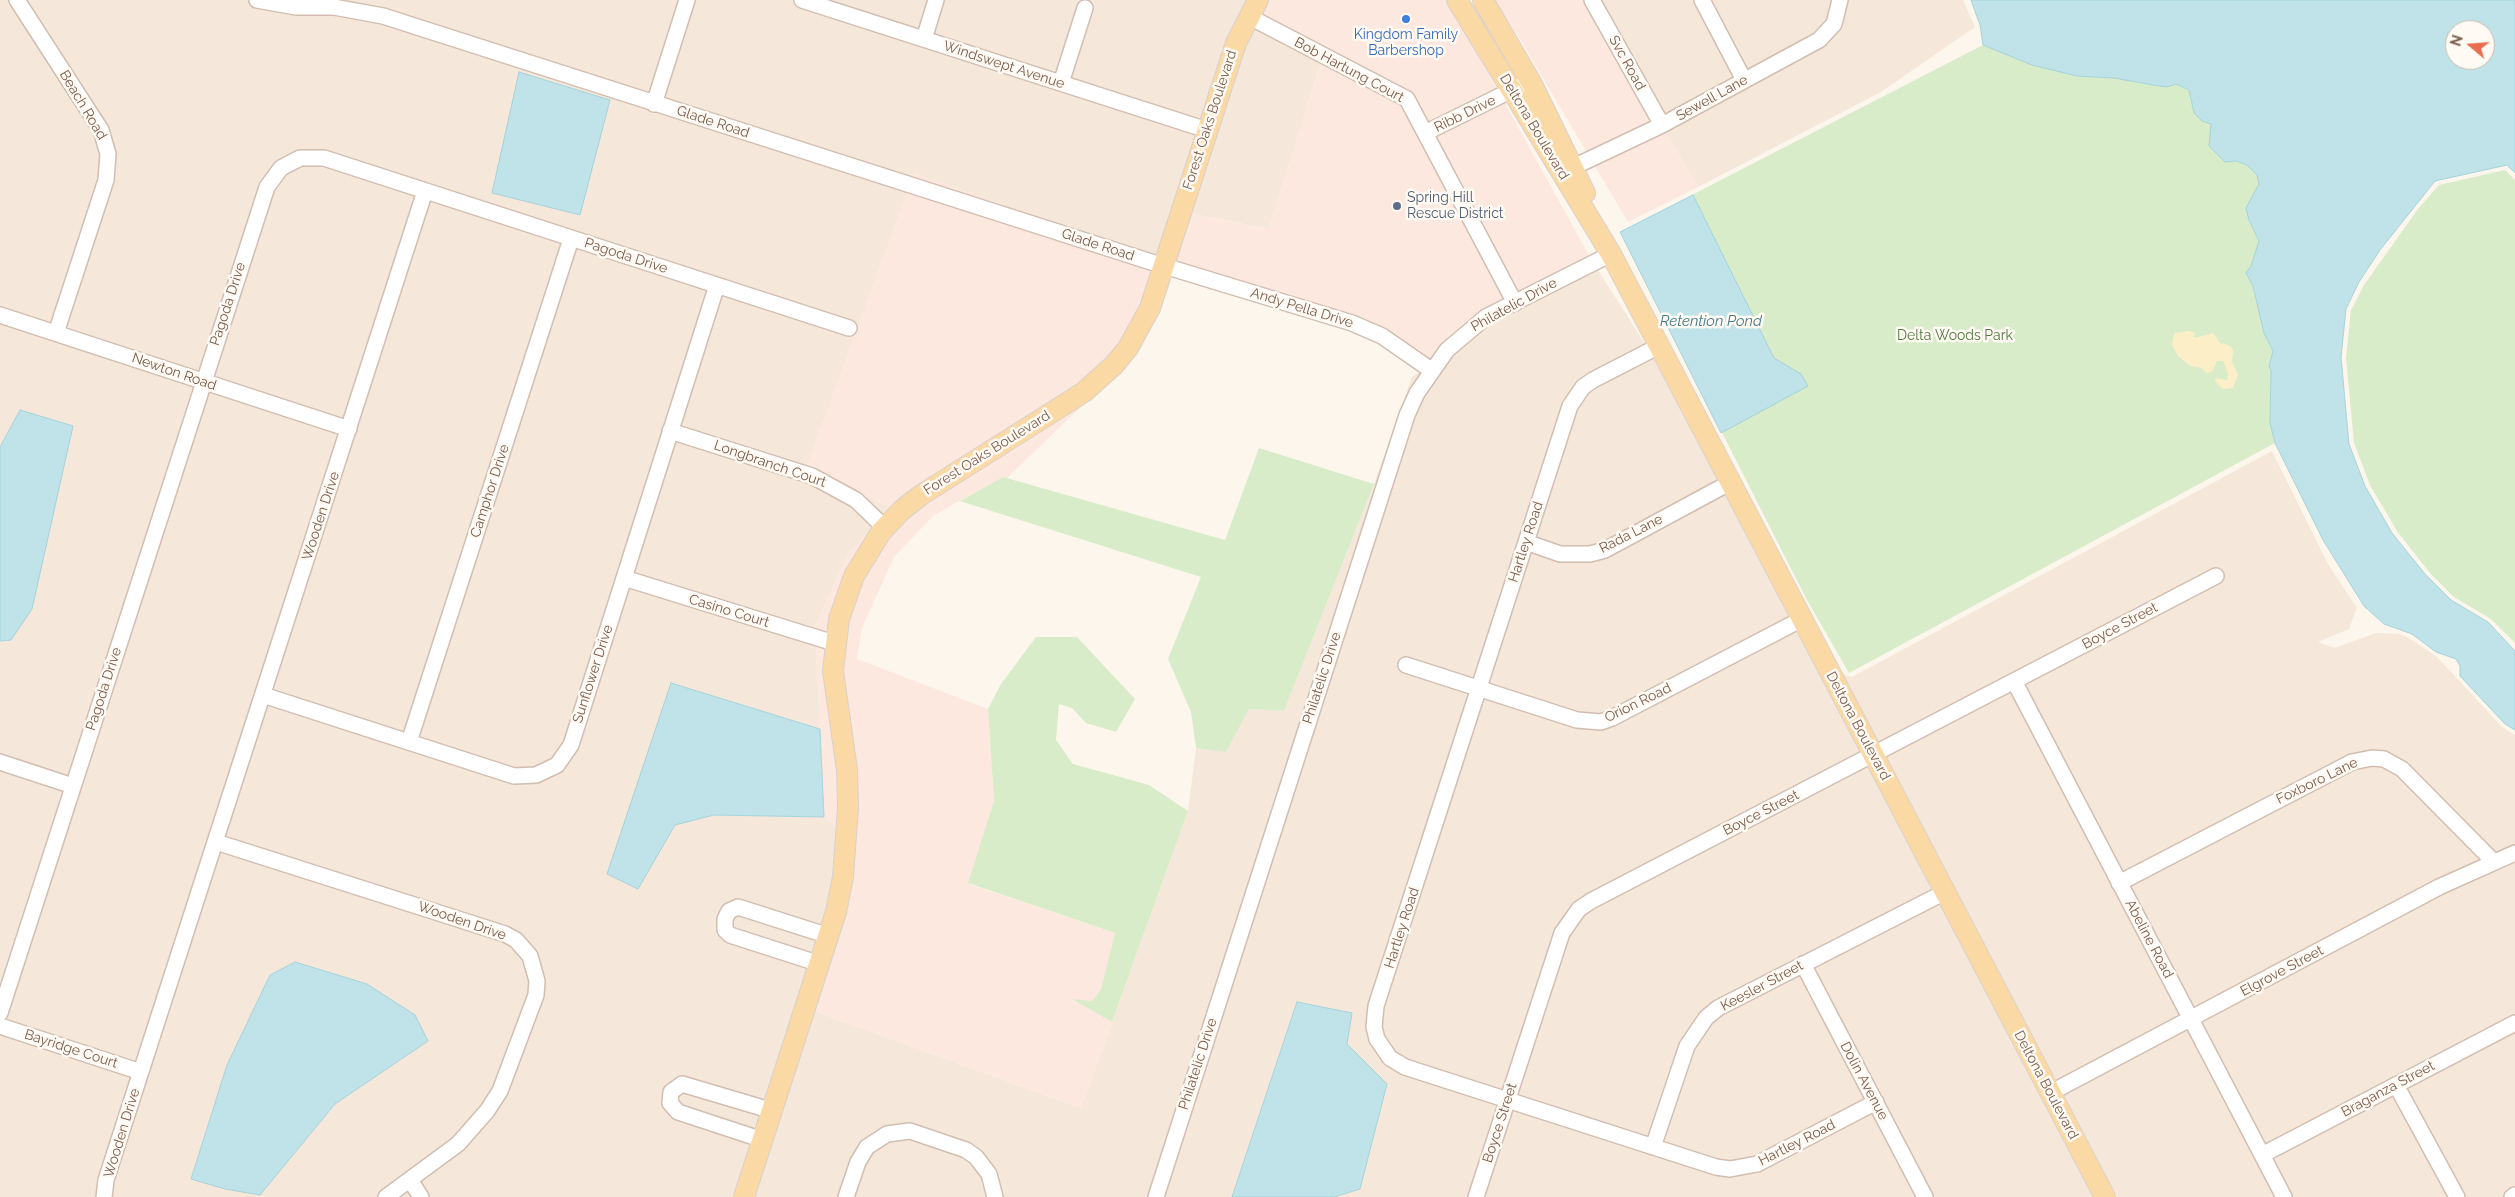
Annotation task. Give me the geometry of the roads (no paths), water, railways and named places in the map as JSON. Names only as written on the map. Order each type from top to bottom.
[{"type":"main road","name":"Deltona Boulevard","points":[[1457,0],[1512,92],[1568,169]]},
{"type":"main road","name":"Deltona Boulevard","points":[[1483,0],[1530,80],[1568,169],[1659,346],[2105,1197]]},
{"type":"main road","name":"Forest Oaks Boulevard","points":[[744,1197],[829,936],[843,877],[848,808],[845,755],[835,694],[834,643],[839,619],[854,576],[866,553],[885,528],[921,495],[1084,392],[1099,380],[1126,350],[1140,329],[1150,308],[1236,42],[1253,8]]},
{"type":"street","name":"Beach Road","points":[[17,0],[101,130],[108,154],[106,180],[56,333]]},
{"type":"street","name":"Glade Road","points":[[257,0],[296,7],[334,7],[383,16],[1164,266]]},
{"type":"street","points":[[654,104],[687,0]]},
{"type":"street","name":"Windswept Avenue","points":[[802,0],[1207,130]]},
{"type":"street","points":[[924,39],[936,0]]},
{"type":"street","name":"Svc Road","points":[[1592,0],[1662,125]]},
{"type":"street","points":[[1702,0],[1744,80]]},
{"type":"street","name":"Sewell Lane","points":[[1568,169],[1662,125],[1819,40],[1834,24],[1840,0]]},
{"type":"street","points":[[1061,83],[1085,8]]},
{"type":"street","name":"Bob Hartung Court","points":[[1253,8],[1407,99],[1514,303]]},
{"type":"street","name":"Ribb Drive","points":[[1425,133],[1512,92],[1530,80]]},
{"type":"street","name":"Pagoda Drive","points":[[0,1013],[202,382],[267,187],[281,168],[300,158],[324,158],[849,328]]},
{"type":"street","name":"Wooden Drive","points":[[104,1197],[106,1180],[425,191]]},
{"type":"street","name":"Camphor Drive","points":[[409,742],[571,239]]},
{"type":"street","name":"Philatelic Drive","points":[[1156,1197],[1407,415],[1431,370],[1466,332],[1486,317],[1612,254]]},
{"type":"street","name":"Andy Pella Drive","points":[[1164,266],[1360,326],[1402,348],[1431,370]]},
{"type":"street","name":"Sunflower Drive","points":[[263,695],[514,776],[536,776],[557,764],[571,745],[717,285]]},
{"type":"street","name":"Newton Road","points":[[0,315],[349,430]]},
{"type":"street","name":"Hartley Road","points":[[1659,346],[1593,380],[1576,396],[1570,406],[1376,1006],[1374,1027],[1382,1049],[1397,1064],[1716,1167],[1746,1167],[1757,1164],[1876,1102]]},
{"type":"street","name":"Longbranch Court","points":[[670,431],[812,476],[856,500],[885,528]]},
{"type":"street","name":"Rada Lane","points":[[1526,542],[1560,554],[1590,554],[1605,550],[1731,482]]},
{"type":"street","name":"Boyce Street","points":[[1476,1197],[1562,933],[1579,909],[1590,901],[2216,576]]},
{"type":"street","name":"Casino Court","points":[[624,578],[834,643]]},
{"type":"street","name":"Orion Road","points":[[1406,665],[1577,720],[1601,722],[1802,619]]},
{"type":"street","name":"Abeline Road","points":[[2014,681],[2284,1197]]},
{"type":"street","name":"Foxboro Lane","points":[[2119,883],[2352,762],[2372,758],[2384,759],[2402,769],[2493,861]]},
{"type":"street","points":[[0,762],[73,786]]},
{"type":"street","name":"Wooden Drive","points":[[216,842],[505,934],[516,940],[530,956],[537,981],[536,994],[500,1091],[487,1112],[465,1137],[386,1197]]},
{"type":"street","name":"Elgrove Street","points":[[2050,1092],[2439,887],[2493,861],[2515,853]]},
{"type":"street","name":"Keesler Street","points":[[1653,1147],[1687,1046],[1695,1032],[1718,1008],[1945,892]]},
{"type":"street","points":[[820,964],[730,935],[725,930],[726,916],[732,909],[738,908],[829,936]]},
{"type":"street","name":"Dolin Avenue","points":[[1803,964],[1925,1197]]},
{"type":"street","name":"Braganza Street","points":[[2262,1155],[2515,1023]]},
{"type":"street","name":"Bayridge Court","points":[[0,1026],[141,1072]]},
{"type":"street","points":[[763,1140],[678,1112],[670,1103],[671,1092],[682,1084],[773,1111]]},
{"type":"street","points":[[2396,1084],[2457,1197]]},
{"type":"street","points":[[846,1197],[858,1162],[867,1147],[887,1134],[910,1131],[966,1150],[976,1157],[989,1174],[995,1197]]},
{"type":"street","points":[[410,1180],[421,1197]]},
{"type":"water","points":[[1971,0],[2515,0],[2515,173],[2507,165],[2435,181],[2380,250],[2359,282],[2346,309],[2341,357],[2349,444],[2365,486],[2392,533],[2425,574],[2451,600],[2488,622],[2515,651],[2515,730],[2505,724],[2460,676],[2460,666],[2456,659],[2436,652],[2412,634],[2384,624],[2364,606],[2323,540],[2275,443],[2270,423],[2271,371],[2269,366],[2273,351],[2264,333],[2253,286],[2246,273],[2251,266],[2259,241],[2249,220],[2246,208],[2259,184],[2257,175],[2247,165],[2236,161],[2225,162],[2209,146],[2211,124],[2202,121],[2194,113],[2189,90],[2176,84],[2167,87],[2114,78],[2077,76],[2032,65],[1983,45],[1980,25]]},
{"type":"water","points":[[519,72],[610,100],[580,215],[492,193]]},
{"type":"water","name":"Retention Pond","points":[[1693,195],[1774,358],[1801,374],[1808,386],[1721,433],[1620,232]]},
{"type":"water","points":[[20,410],[73,426],[32,609],[11,640],[0,641],[0,447]]},
{"type":"water","points":[[671,683],[820,729],[824,817],[714,815],[675,825],[638,889],[607,874]]},
{"type":"water","points":[[295,962],[367,984],[415,1015],[428,1041],[335,1104],[260,1195],[225,1189],[191,1179],[227,1065],[270,975]]},
{"type":"water","points":[[1297,1002],[1352,1013],[1347,1044],[1387,1084],[1360,1189],[1334,1197],[1232,1197]]},
{"type":"place","name":"Kingdom Family Barbershop","points":[[1406,19]]},
{"type":"place","name":"Spring Hill Rescue District","points":[[1397,206]]},
{"type":"park label","name":"Delta Woods Park","points":[[1955,336]]}]
